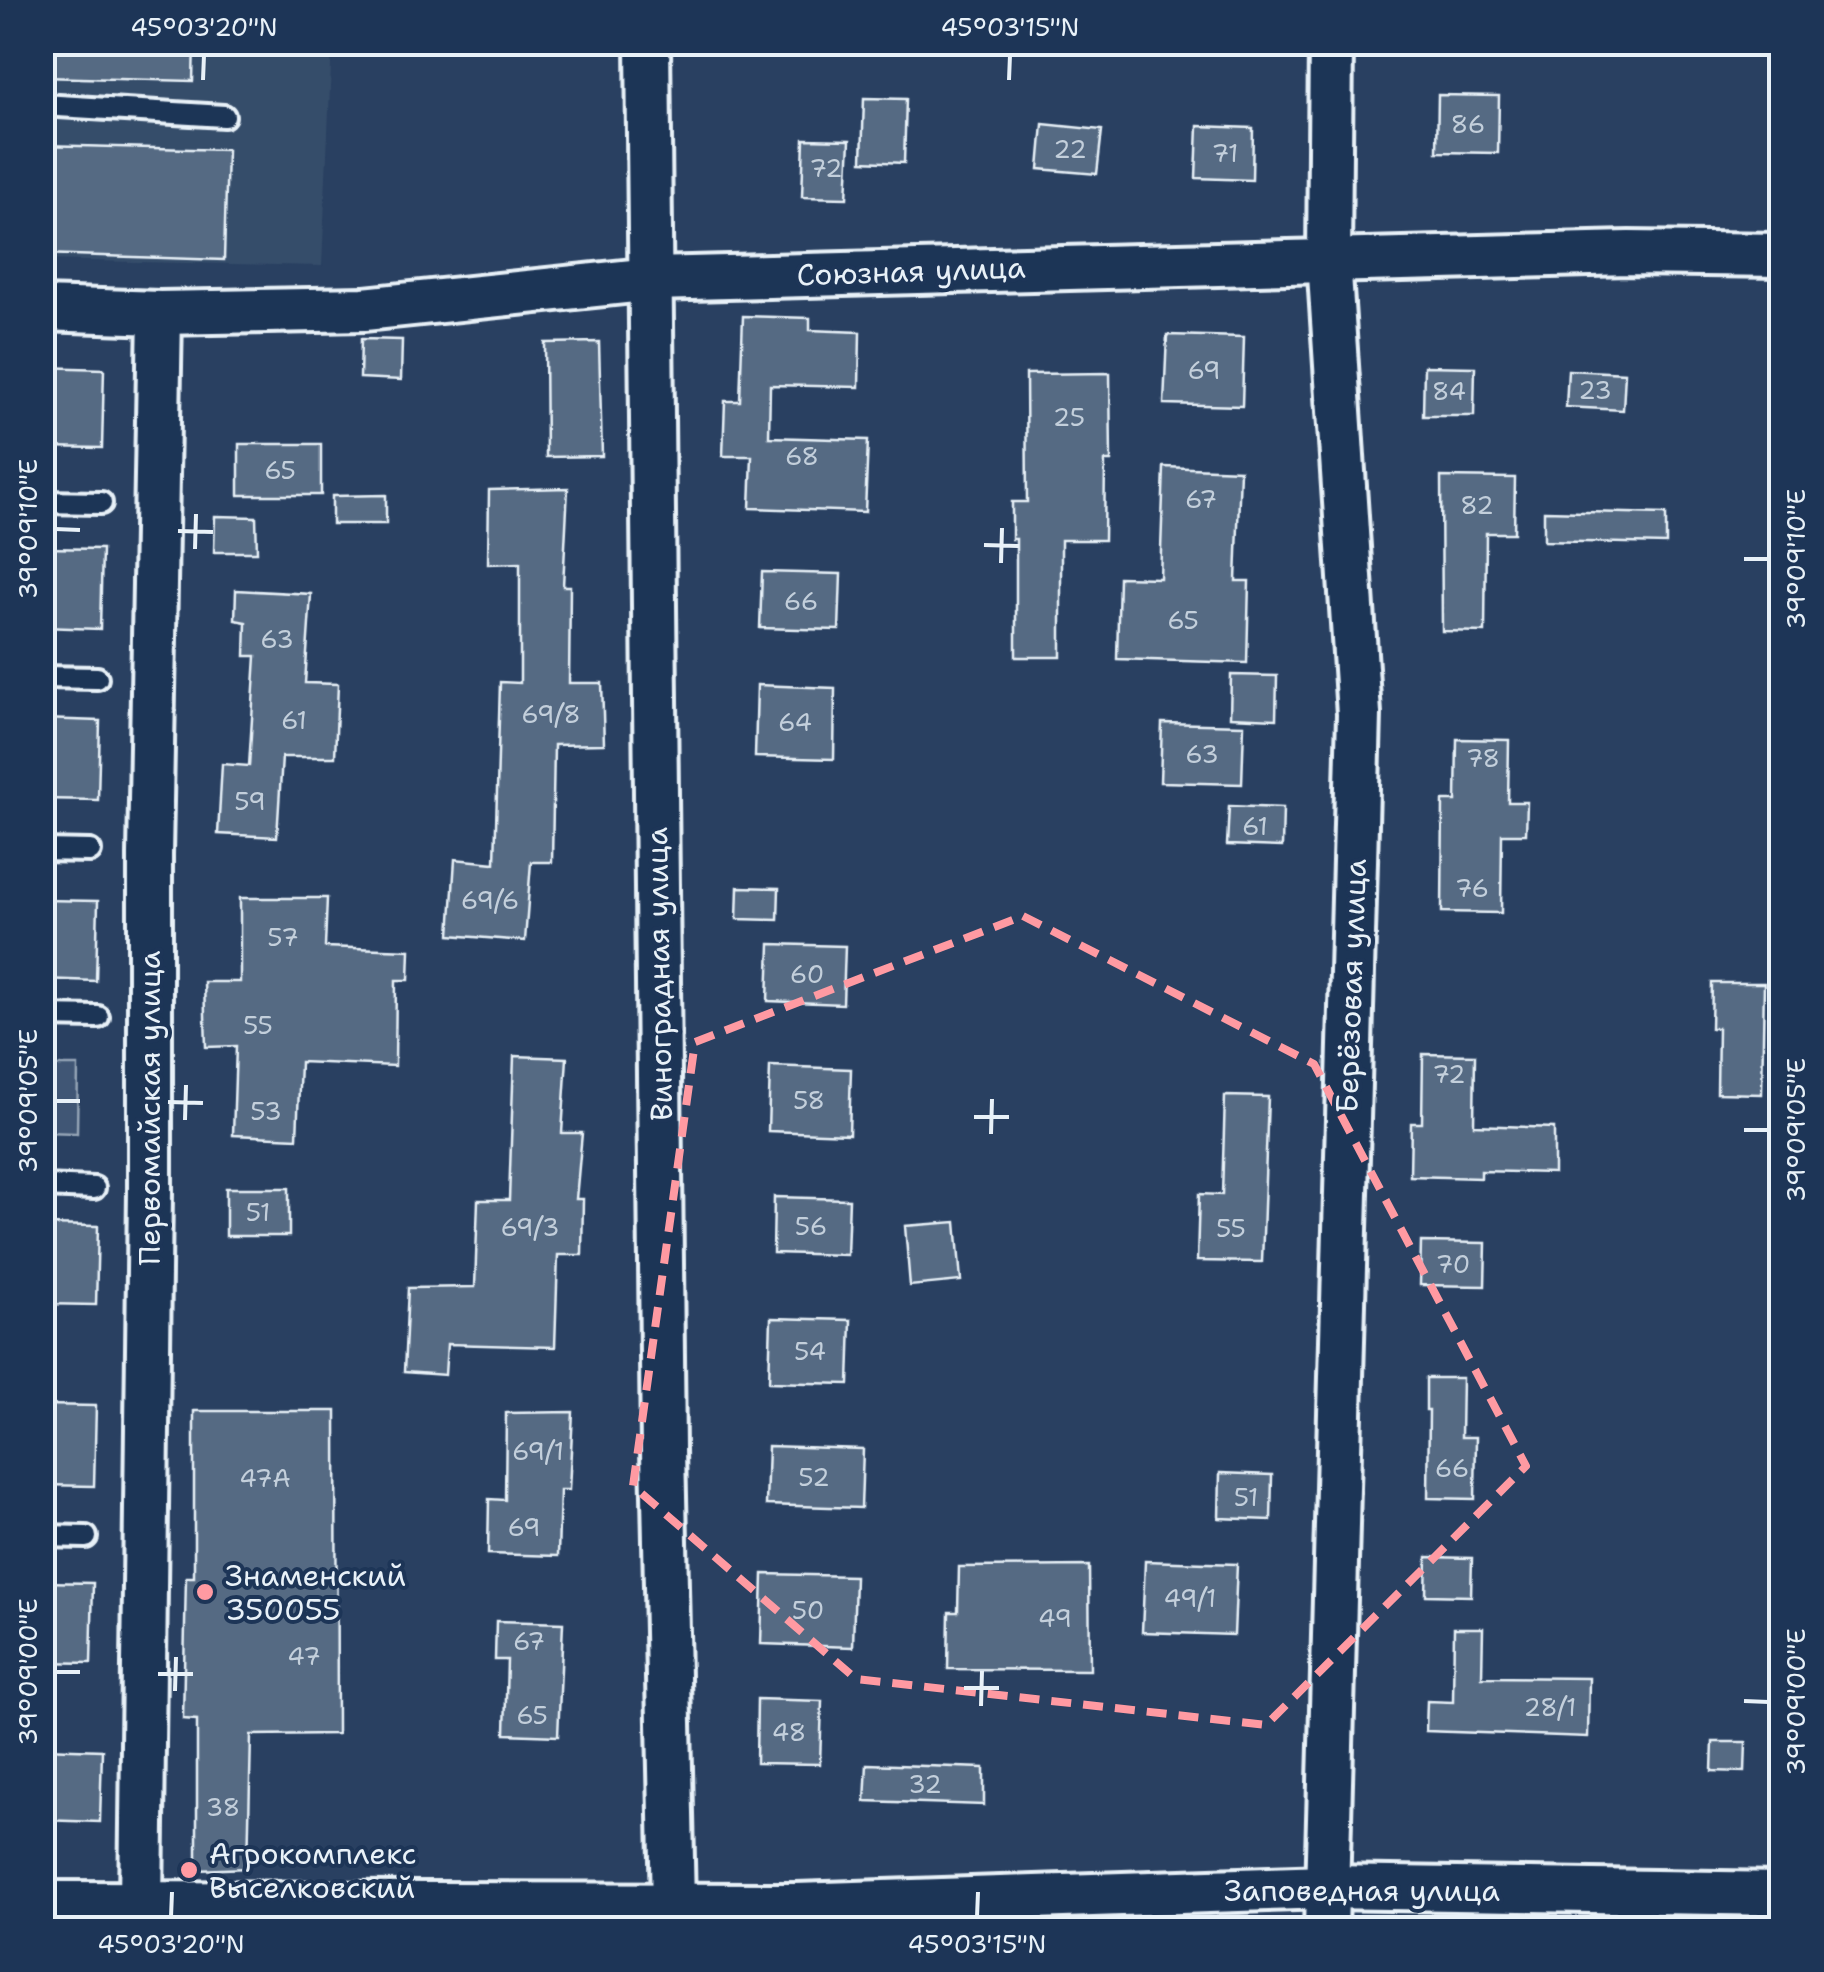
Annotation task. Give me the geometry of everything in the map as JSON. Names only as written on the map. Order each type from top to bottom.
[{"type":"street","name":"Виноградная улица","points":[[648,42],[663,1450],[672,1905]]},
{"type":"street","name":"Берёзовая улица","points":[[1326,1930],[1359,714],[1329,259],[1331,42]]},
{"type":"street","name":"Союзная улица","points":[[42,308],[160,313],[364,309],[653,279],[1630,252],[1782,255]]},
{"type":"street","name":"Первомайская улица","points":[[141,1903],[150,855],[160,313]]},
{"type":"street","name":"Заповедная улица","points":[[42,1903],[672,1905],[798,1917],[1326,1887],[1782,1894]]},
{"type":"lane","points":[[42,104],[224,116]]},
{"type":"lane","points":[[42,502],[101,503]]},
{"type":"lane","points":[[42,677],[97,678]]},
{"type":"lane","points":[[42,850],[90,852]]},
{"type":"lane","points":[[42,1016],[98,1017]]},
{"type":"lane","points":[[42,1186],[94,1188]]},
{"type":"lane","points":[[42,1536],[86,1537]]},
{"type":"highlighted area","points":[[1023,916],[1314,1064],[1526,1466],[1266,1725],[856,1679],[633,1486],[695,1042]]},
{"type":"shaded area","points":[[43,43],[332,43],[322,266],[43,260]]},
{"type":"shaded area","points":[[43,1066],[78,1066],[77,1133],[43,1132]]},
{"type":"building","points":[[42,42],[194,42],[193,81],[42,77]]},
{"type":"building","points":[[1438,95],[1499,96],[1498,153],[1437,152]]},
{"type":"building","points":[[864,98],[906,99],[904,163],[862,161]]},
{"type":"building","points":[[1043,124],[1102,130],[1097,174],[1039,169]]},
{"type":"building","points":[[1198,126],[1253,128],[1252,180],[1196,178]]},
{"type":"building","points":[[804,139],[850,140],[847,198],[802,197]]},
{"type":"building","points":[[42,145],[227,150],[224,260],[42,254]]},
{"type":"building","points":[[743,316],[810,318],[810,330],[860,332],[859,387],[770,385],[769,437],[868,440],[865,512],[750,508],[752,456],[723,456],[725,401],[740,401]]},
{"type":"building","points":[[1167,335],[1244,337],[1242,406],[1164,404]]},
{"type":"building","points":[[361,339],[402,340],[401,380],[360,378]]},
{"type":"building","points":[[599,342],[602,456],[546,457],[545,343]]},
{"type":"building","points":[[1424,366],[1475,367],[1474,416],[1423,416]]},
{"type":"building","points":[[42,367],[104,369],[102,448],[42,447]]},
{"type":"building","points":[[1568,370],[1625,373],[1623,410],[1566,407]]},
{"type":"building","points":[[1110,373],[1111,461],[1105,461],[1104,540],[1061,540],[1061,657],[1016,657],[1016,539],[1012,539],[1012,502],[1027,502],[1026,374]]},
{"type":"building","points":[[239,444],[321,444],[321,495],[239,495]]},
{"type":"building","points":[[1164,467],[1240,470],[1236,581],[1249,581],[1247,663],[1117,659],[1119,577],[1160,578]]},
{"type":"building","points":[[1441,477],[1515,478],[1514,533],[1486,533],[1485,632],[1442,631]]},
{"type":"building","points":[[568,488],[563,586],[570,586],[569,683],[602,683],[604,744],[554,745],[552,862],[531,862],[525,941],[450,935],[455,859],[495,863],[500,682],[520,683],[520,563],[488,564],[489,490]]},
{"type":"building","points":[[386,495],[386,524],[332,524],[332,496]]},
{"type":"building","points":[[1544,511],[1666,514],[1666,544],[1544,541]]},
{"type":"building","points":[[215,516],[256,517],[257,552],[214,552]]},
{"type":"building","points":[[42,548],[102,549],[100,629],[42,627]]},
{"type":"building","points":[[762,572],[841,574],[839,630],[760,628]]},
{"type":"building","points":[[236,590],[311,594],[305,683],[338,684],[335,757],[282,757],[277,837],[218,834],[222,764],[249,766],[256,656],[245,656],[246,622],[235,620]]},
{"type":"building","points":[[1231,675],[1277,676],[1276,719],[1230,717]]},
{"type":"building","points":[[757,685],[835,688],[834,759],[755,757]]},
{"type":"building","points":[[42,719],[100,721],[98,800],[42,799]]},
{"type":"building","points":[[1162,723],[1244,725],[1242,784],[1160,782]]},
{"type":"building","points":[[1457,739],[1509,740],[1508,802],[1527,802],[1526,834],[1502,834],[1501,913],[1442,912],[1443,801],[1456,801]]},
{"type":"building","points":[[1229,806],[1283,808],[1282,847],[1227,845]]},
{"type":"building","points":[[738,887],[779,888],[778,920],[737,919]]},
{"type":"building","points":[[240,898],[327,898],[325,947],[410,950],[409,980],[396,980],[395,1066],[300,1062],[297,1138],[233,1135],[236,1046],[206,1047],[204,982],[240,982]]},
{"type":"building","points":[[42,900],[98,901],[96,981],[42,979]]},
{"type":"building","points":[[770,944],[845,946],[843,1004],[768,1001]]},
{"type":"building","points":[[1712,983],[1764,983],[1762,1094],[1717,1093],[1718,1028],[1711,1028]]},
{"type":"building","points":[[1423,1054],[1475,1055],[1474,1125],[1554,1128],[1554,1173],[1481,1171],[1481,1178],[1410,1176],[1411,1123],[1422,1123]]},
{"type":"building","points":[[514,1056],[567,1058],[562,1133],[582,1133],[576,1199],[583,1199],[582,1255],[558,1255],[555,1347],[447,1344],[445,1375],[404,1372],[408,1288],[475,1287],[478,1200],[509,1200]]},
{"type":"building","points":[[770,1066],[851,1069],[849,1134],[768,1131]]},
{"type":"building","points":[[1225,1096],[1268,1097],[1262,1262],[1197,1261],[1199,1194],[1222,1195]]},
{"type":"building","points":[[226,1188],[289,1188],[289,1236],[226,1236]]},
{"type":"building","points":[[774,1197],[849,1199],[847,1255],[773,1253]]},
{"type":"building","points":[[956,1222],[961,1281],[910,1286],[905,1226]]},
{"type":"building","points":[[42,1225],[98,1226],[96,1305],[42,1304]]},
{"type":"building","points":[[1421,1242],[1486,1243],[1485,1286],[1420,1285]]},
{"type":"building","points":[[771,1318],[851,1320],[849,1384],[769,1382]]},
{"type":"building","points":[[1426,1378],[1462,1378],[1461,1437],[1476,1437],[1475,1499],[1428,1498]]},
{"type":"building","points":[[42,1405],[96,1406],[94,1486],[42,1485]]},
{"type":"building","points":[[194,1411],[336,1411],[337,1734],[251,1735],[248,1868],[197,1870],[197,1720],[183,1719],[186,1577],[194,1577]]},
{"type":"building","points":[[573,1412],[569,1490],[560,1490],[558,1556],[488,1554],[489,1499],[505,1500],[506,1413]]},
{"type":"building","points":[[768,1446],[863,1449],[861,1508],[766,1505]]},
{"type":"building","points":[[1220,1473],[1272,1475],[1271,1520],[1219,1518]]},
{"type":"building","points":[[1427,1557],[1472,1558],[1471,1596],[1426,1595]]},
{"type":"building","points":[[1145,1561],[1237,1564],[1234,1635],[1142,1632]]},
{"type":"building","points":[[1089,1566],[1090,1670],[948,1669],[949,1612],[958,1612],[959,1567]]},
{"type":"building","points":[[763,1574],[855,1576],[853,1647],[761,1644]]},
{"type":"building","points":[[42,1582],[93,1583],[91,1663],[42,1662]]},
{"type":"building","points":[[496,1621],[563,1623],[558,1736],[505,1734],[507,1660],[495,1660]]},
{"type":"building","points":[[1454,1628],[1483,1628],[1482,1677],[1589,1678],[1588,1737],[1426,1731],[1427,1701],[1453,1702]]},
{"type":"building","points":[[757,1699],[822,1701],[820,1764],[756,1763]]},
{"type":"building","points":[[1713,1742],[1746,1742],[1745,1772],[1712,1771]]},
{"type":"building","points":[[42,1748],[102,1750],[100,1822],[42,1820]]},
{"type":"building","points":[[867,1764],[984,1768],[984,1805],[865,1801]]},
{"type":"place","name":"Знаменский 350055","points":[[205,1592]]},
{"type":"place","name":"Агрокомплекс Выселковский","points":[[189,1870]]}]
